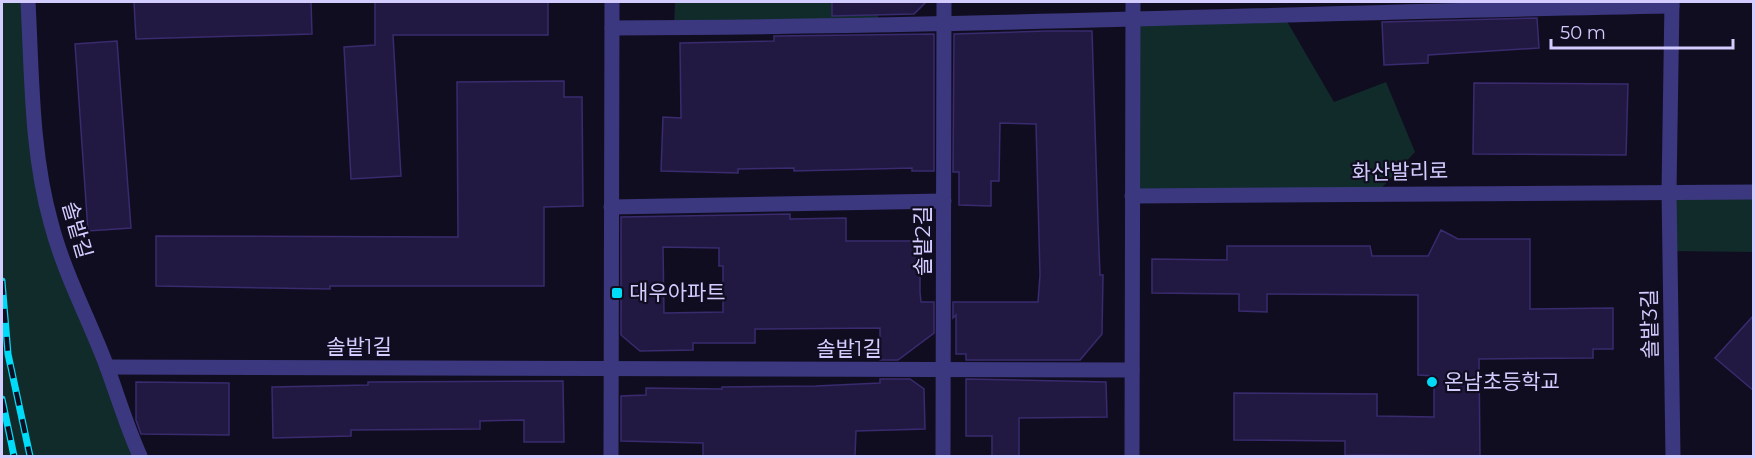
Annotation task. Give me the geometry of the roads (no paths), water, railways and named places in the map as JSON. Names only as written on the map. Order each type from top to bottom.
[{"type":"street","name":"솔밭길","points":[[28,2],[36,138],[50,222],[72,286],[107,368],[123,419],[140,456]]},
{"type":"street","points":[[610,456],[612,2]]},
{"type":"street","name":"솔밭2길","points":[[943,456],[944,2]]},
{"type":"street","points":[[1132,456],[1133,2]]},
{"type":"street","points":[[612,28],[944,25],[1672,4]]},
{"type":"street","name":"솔밭3길","points":[[1672,4],[1669,191],[1673,456]]},
{"type":"street","points":[[1669,191],[1754,192]]},
{"type":"street","name":"화산발리로","points":[[1132,196],[1669,191]]},
{"type":"street","points":[[611,207],[944,201]]},
{"type":"street","name":"솔밭1길","points":[[107,368],[1132,370]]},
{"type":"railway","points":[[2,281],[8,354],[30,456]]},
{"type":"railway","points":[[2,399],[14,456]]},
{"type":"place","name":"대우아파트","points":[[617,293]]},
{"type":"place","name":"온남초등학교","points":[[1432,382]]}]
